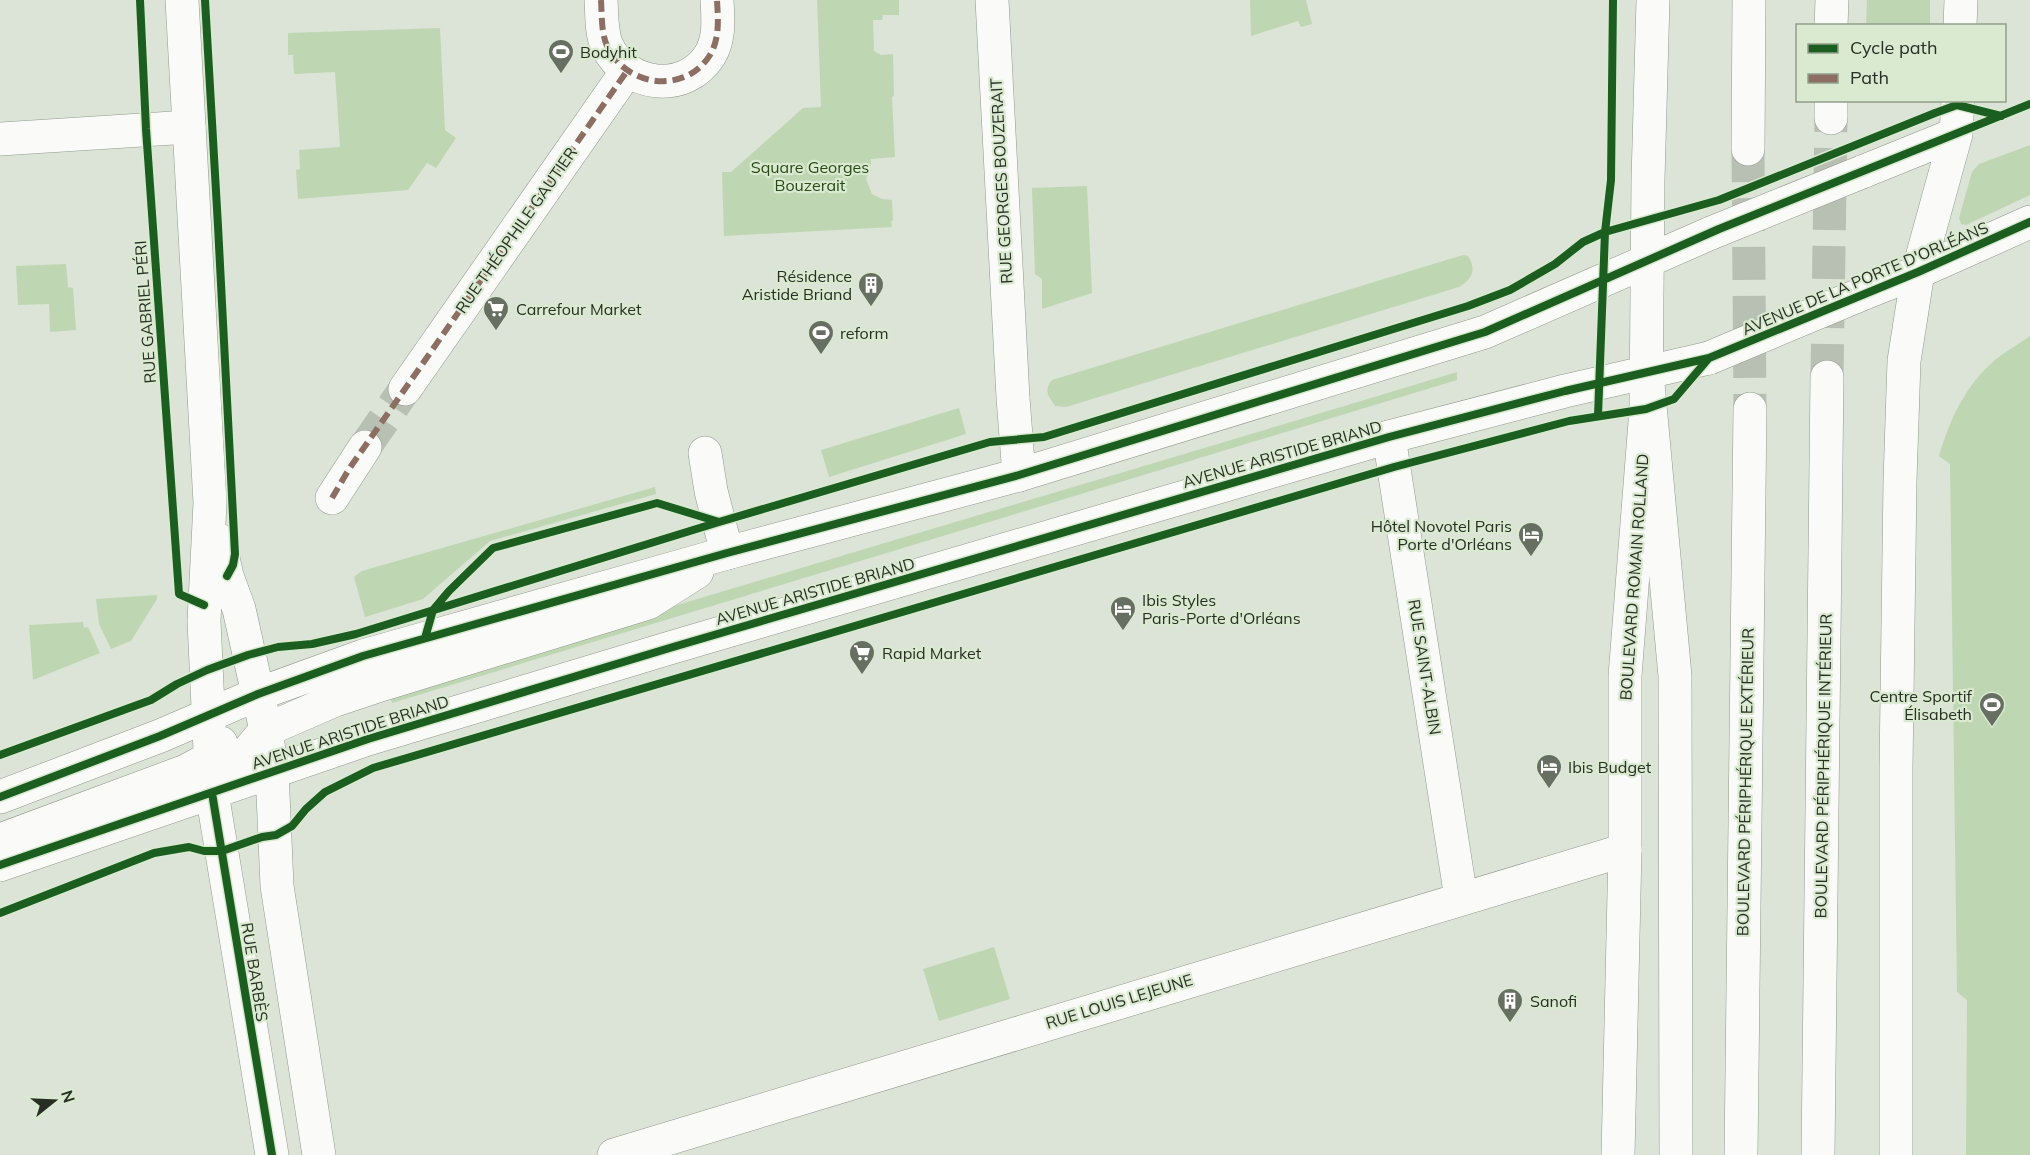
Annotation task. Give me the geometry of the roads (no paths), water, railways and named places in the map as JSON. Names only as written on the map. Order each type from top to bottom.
[{"type":"main road","points":[[182,0],[210,503],[204,621],[212,793]]},
{"type":"main road","points":[[601,0],[607,45],[616,60],[627,70],[646,80],[664,82],[682,78],[697,69],[710,55],[717,38],[717,0]]},
{"type":"main road","name":"RUE GEORGES BOUZERAIT","points":[[992,0],[1019,475]]},
{"type":"main road","name":"BOULEVARD ROMAIN ROLLAND","points":[[1618,1155],[1625,676],[1647,373],[1653,0]]},
{"type":"main road","points":[[1748,149],[1749,0]]},
{"type":"main road","points":[[1831,24],[1832,0]]},
{"type":"main road","points":[[1960,24],[1961,0]]},
{"type":"main road","name":"RUE THÉOPHILE GAUTIER","points":[[405,389],[627,70]]},
{"type":"main road","points":[[1896,1155],[1896,769],[1904,361],[1918,272],[1956,134],[1958,102]]},
{"type":"main road","points":[[0,139],[189,127]]},
{"type":"main road","points":[[0,797],[208,717],[258,694],[363,656],[727,553],[1019,475],[1485,332],[1711,233],[1956,134]]},
{"type":"main road","name":"AVENUE DE LA PORTE D'ORLÉANS","points":[[1647,373],[1709,358],[1918,272],[2030,222]]},
{"type":"main road","points":[[1647,373],[1676,676],[1676,1155]]},
{"type":"main road","name":"AVENUE ARISTIDE BRIAND","points":[[0,866],[364,740],[672,647],[1389,437],[1565,391],[1647,373]]},
{"type":"main road","name":"BOULEVARD PÉRIPHÉRIQUE INTÉRIEUR","points":[[1818,1155],[1827,377]]},
{"type":"main road","name":"BOULEVARD PÉRIPHÉRIQUE EXTÉRIEUR","points":[[1741,1155],[1750,410]]},
{"type":"main road","name":"RUE SAINT-ALBIN","points":[[1389,437],[1461,898]]},
{"type":"main road","points":[[332,498],[365,447]]},
{"type":"main road","points":[[705,453],[711,491],[727,553]]},
{"type":"main road","points":[[210,503],[226,576],[239,609],[266,730],[272,771],[277,886],[319,1155]]},
{"type":"main road","points":[[212,793],[266,730],[335,700],[374,687],[648,603],[727,553]]},
{"type":"main road","points":[[0,840],[153,784],[186,771],[210,758],[258,694]]},
{"type":"main road","name":"RUE BARBÈS","points":[[212,793],[272,1155]]},
{"type":"main road","name":"RUE LOUIS LEJEUNE","points":[[614,1155],[1624,850]]},
{"type":"tunnel","points":[[1827,377],[1831,118]]},
{"type":"tunnel","points":[[1748,149],[1750,409]]},
{"type":"tunnel","points":[[365,447],[405,389]]},
{"type":"place","name":"Bodyhit","points":[[561,75]]},
{"type":"place","name":"Résidence Aristide Briand","points":[[871,308]]},
{"type":"place","name":"Carrefour Market","points":[[496,332]]},
{"type":"place","name":"reform","points":[[821,356]]},
{"type":"place","name":"Hôtel Novotel Paris Porte d'Orléans","points":[[1531,558]]},
{"type":"place","name":"Ibis Styles Paris-Porte d'Orléans","points":[[1123,632]]},
{"type":"place","name":"Rapid Market","points":[[862,676]]},
{"type":"place","name":"Centre Sportif Élisabeth","points":[[1992,728]]},
{"type":"place","name":"Ibis Budget","points":[[1549,790]]},
{"type":"place","name":"Sanofi","points":[[1510,1024]]},
{"type":"park label","name":"Square Georges Bouzerait","points":[[810,176]]}]
